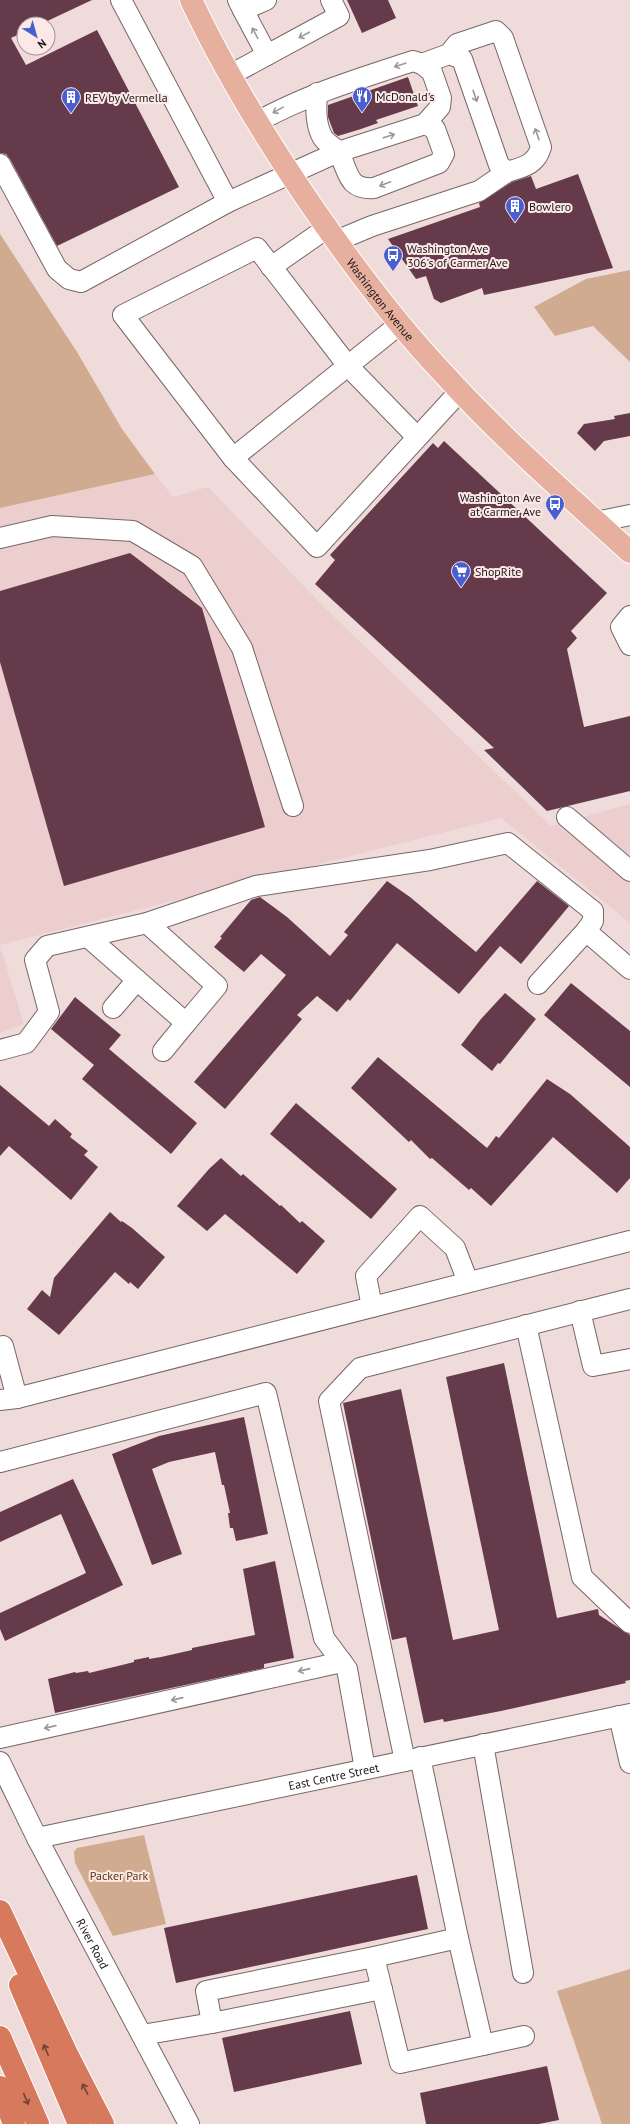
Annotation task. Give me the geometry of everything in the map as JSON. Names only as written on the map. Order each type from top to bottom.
[{"type":"highway","points":[[0,1911],[103,2124]]},
{"type":"highway","points":[[0,1935],[43,2042],[79,2124]]},
{"type":"highway","points":[[0,2037],[38,2124]]},
{"type":"highway","points":[[0,2087],[14,2124]]},
{"type":"main road","name":"Washington Avenue","points":[[191,0],[230,75],[257,122],[290,174],[332,234],[400,324],[460,391],[596,522],[630,552]]},
{"type":"street","points":[[121,0],[228,202]]},
{"type":"street","points":[[266,0],[241,5],[267,55]]},
{"type":"street","points":[[230,75],[267,55],[335,8]]},
{"type":"street","points":[[271,267],[332,234],[372,226],[479,191],[507,172],[533,163],[539,155],[541,147],[504,38],[496,31],[457,44],[456,56],[499,165],[507,172]]},
{"type":"street","points":[[422,64],[456,56]]},
{"type":"street","points":[[0,164],[57,269],[69,279],[81,282],[228,202],[338,152],[425,124],[440,107],[441,98],[432,72],[422,64],[412,61],[317,93],[290,104],[257,122]]},
{"type":"street","points":[[317,93],[316,117],[323,138],[338,152],[349,176],[355,185],[364,189],[374,188],[439,163],[444,154],[435,129],[425,124]]},
{"type":"street","points":[[418,437],[348,366],[257,248],[123,315],[233,458],[317,546],[418,437],[460,391]]},
{"type":"street","points":[[233,458],[400,324]]},
{"type":"street","points":[[596,522],[630,515]]},
{"type":"street","points":[[0,538],[52,526],[133,531],[192,566],[242,648],[293,806]]},
{"type":"street","points":[[630,616],[621,627],[630,646]]},
{"type":"street","points":[[567,817],[630,871]]},
{"type":"street","points":[[0,1050],[26,1043],[49,1012],[35,960],[47,946],[147,923],[256,886],[430,860],[508,842],[593,911],[594,921],[538,984]]},
{"type":"street","points":[[147,923],[217,986],[163,1051]]},
{"type":"street","points":[[586,931],[630,969]]},
{"type":"street","points":[[88,936],[186,1023]]},
{"type":"street","points":[[113,1008],[137,980]]},
{"type":"street","points":[[372,1307],[366,1276],[420,1216],[456,1248],[468,1282]]},
{"type":"street","points":[[0,1347],[3,1346],[8,1399],[630,1241]]},
{"type":"street","points":[[483,2045],[458,1938],[412,1759],[328,1401],[360,1368],[630,1298]]},
{"type":"street","points":[[580,1311],[593,1366],[630,1359]]},
{"type":"street","points":[[526,1325],[582,1577],[630,1623]]},
{"type":"street","points":[[0,1462],[266,1394],[324,1638],[347,1669],[365,1769]]},
{"type":"street","points":[[0,1738],[342,1662]]},
{"type":"street","points":[[625,1715],[630,1763]]},
{"type":"street","name":"East Centre Street","points":[[37,1838],[625,1715]]},
{"type":"street","points":[[483,1744],[523,1973]]},
{"type":"street","name":"River Road","points":[[0,1762],[37,1838],[189,2124]]},
{"type":"street","points":[[212,2023],[206,1991],[374,1957],[458,1938]]},
{"type":"street","points":[[374,1957],[400,2063],[524,2036]]},
{"type":"street","points":[[142,2034],[212,2023],[382,1989]]},
{"type":"shaded area","points":[[155,474],[173,497],[208,487],[325,608],[551,826],[630,804],[630,923],[501,818],[0,945],[0,508]]},
{"type":"shaded area","points":[[0,946],[24,1024],[0,1033]]},
{"type":"green space","points":[[0,234],[77,352],[122,429],[155,474],[0,508]]},
{"type":"green space","points":[[630,270],[630,362],[593,326],[555,336],[534,307],[586,279]]},
{"type":"green space","name":"Packer Park","points":[[144,1835],[166,1924],[113,1936],[75,1863],[74,1852],[77,1848]]},
{"type":"green space","points":[[630,1969],[630,2124],[602,2124],[557,1991]]},
{"type":"building","name":"REV by Vermella","points":[[0,0],[92,0],[56,17],[16,16],[16,36],[11,38],[16,47],[16,56],[21,56],[26,65],[44,56],[56,56],[56,50],[97,30],[179,187],[57,246],[10,159],[6,154],[0,153]]},
{"type":"building","points":[[347,0],[388,0],[396,18],[362,33]]},
{"type":"building","name":"McDonald's","points":[[408,77],[418,106],[376,120],[378,123],[361,129],[338,136],[334,133],[328,117],[328,105]]},
{"type":"building","name":"Bowlero","points":[[578,174],[613,268],[484,295],[482,288],[441,303],[434,299],[426,276],[416,279],[388,239],[480,207],[479,203],[512,182],[531,176],[536,189]]},
{"type":"building","points":[[630,413],[630,436],[604,441],[595,451],[577,433],[584,424],[615,419],[614,416]]},
{"type":"building","name":"ShopRite","points":[[444,441],[607,593],[571,631],[577,638],[567,649],[584,727],[630,716],[630,791],[547,811],[484,750],[494,748],[315,584],[335,560],[330,555],[433,443],[438,448]]},
{"type":"building","points":[[130,553],[202,608],[265,827],[64,886],[0,662],[0,591]]},
{"type":"building","points":[[387,881],[410,897],[476,952],[537,881],[569,906],[521,964],[500,946],[459,994],[397,943],[350,1001],[348,999],[337,1012],[317,996],[297,1015],[302,1019],[225,1109],[194,1082],[286,975],[261,954],[244,972],[214,947],[222,938],[220,937],[251,900],[260,897],[287,917],[330,956],[348,935],[344,932]]},
{"type":"building","points":[[571,983],[630,1031],[630,1087],[544,1015]]},
{"type":"building","points":[[505,993],[536,1019],[500,1064],[498,1063],[492,1071],[461,1045],[481,1019]]},
{"type":"building","points":[[75,997],[121,1035],[109,1049],[197,1123],[171,1154],[82,1079],[94,1065],[51,1029]]},
{"type":"building","points":[[378,1057],[487,1148],[496,1136],[499,1138],[547,1079],[570,1094],[630,1147],[630,1178],[617,1193],[553,1137],[491,1206],[471,1188],[469,1190],[432,1158],[430,1159],[411,1140],[409,1142],[351,1088]]},
{"type":"building","points":[[0,1085],[49,1126],[55,1119],[72,1134],[70,1137],[88,1151],[84,1155],[98,1167],[71,1200],[9,1146],[0,1156]]},
{"type":"building","points":[[296,1103],[397,1189],[371,1219],[270,1134]]},
{"type":"building","points":[[221,1158],[241,1176],[243,1174],[280,1206],[281,1205],[300,1223],[302,1221],[325,1241],[297,1274],[225,1214],[207,1231],[177,1206],[209,1169]]},
{"type":"building","points":[[110,1212],[121,1222],[122,1221],[132,1228],[165,1257],[138,1289],[130,1282],[129,1284],[115,1272],[59,1335],[27,1309],[42,1290],[50,1297],[54,1278]]},
{"type":"building","points":[[504,1363],[557,1618],[598,1609],[599,1615],[630,1635],[630,1680],[625,1681],[626,1683],[501,1711],[444,1722],[443,1719],[424,1723],[406,1637],[392,1640],[343,1403],[401,1389],[453,1640],[499,1630],[446,1377]]},
{"type":"building","points":[[244,1417],[268,1534],[236,1541],[233,1528],[230,1528],[228,1513],[230,1513],[215,1452],[169,1462],[152,1469],[182,1554],[152,1565],[112,1454],[159,1436]]},
{"type":"building","points":[[73,1479],[123,1585],[5,1641],[0,1629],[0,1613],[86,1573],[61,1514],[0,1542],[0,1512]]},
{"type":"building","points":[[275,1561],[294,1658],[264,1664],[264,1668],[55,1713],[48,1679],[75,1672],[88,1671],[89,1673],[134,1662],[134,1660],[149,1657],[149,1659],[161,1657],[192,1650],[192,1648],[255,1635],[243,1569]]},
{"type":"building","points":[[417,1875],[428,1929],[176,1983],[164,1928]]},
{"type":"building","points":[[350,2011],[362,2064],[234,2092],[222,2038]]},
{"type":"building","points":[[547,2066],[559,2120],[539,2124],[426,2124],[420,2093]]},
{"type":"place","name":"McDonald's","points":[[362,113]]},
{"type":"place","name":"REV by Vermella","points":[[71,114]]},
{"type":"place","name":"Bowlero","points":[[515,223]]},
{"type":"place","name":"Washington Ave 306's of Carmer Ave","points":[[393,272]]},
{"type":"place","name":"Washington Ave at Carmer Ave","points":[[555,521]]},
{"type":"place","name":"ShopRite","points":[[461,588]]}]
